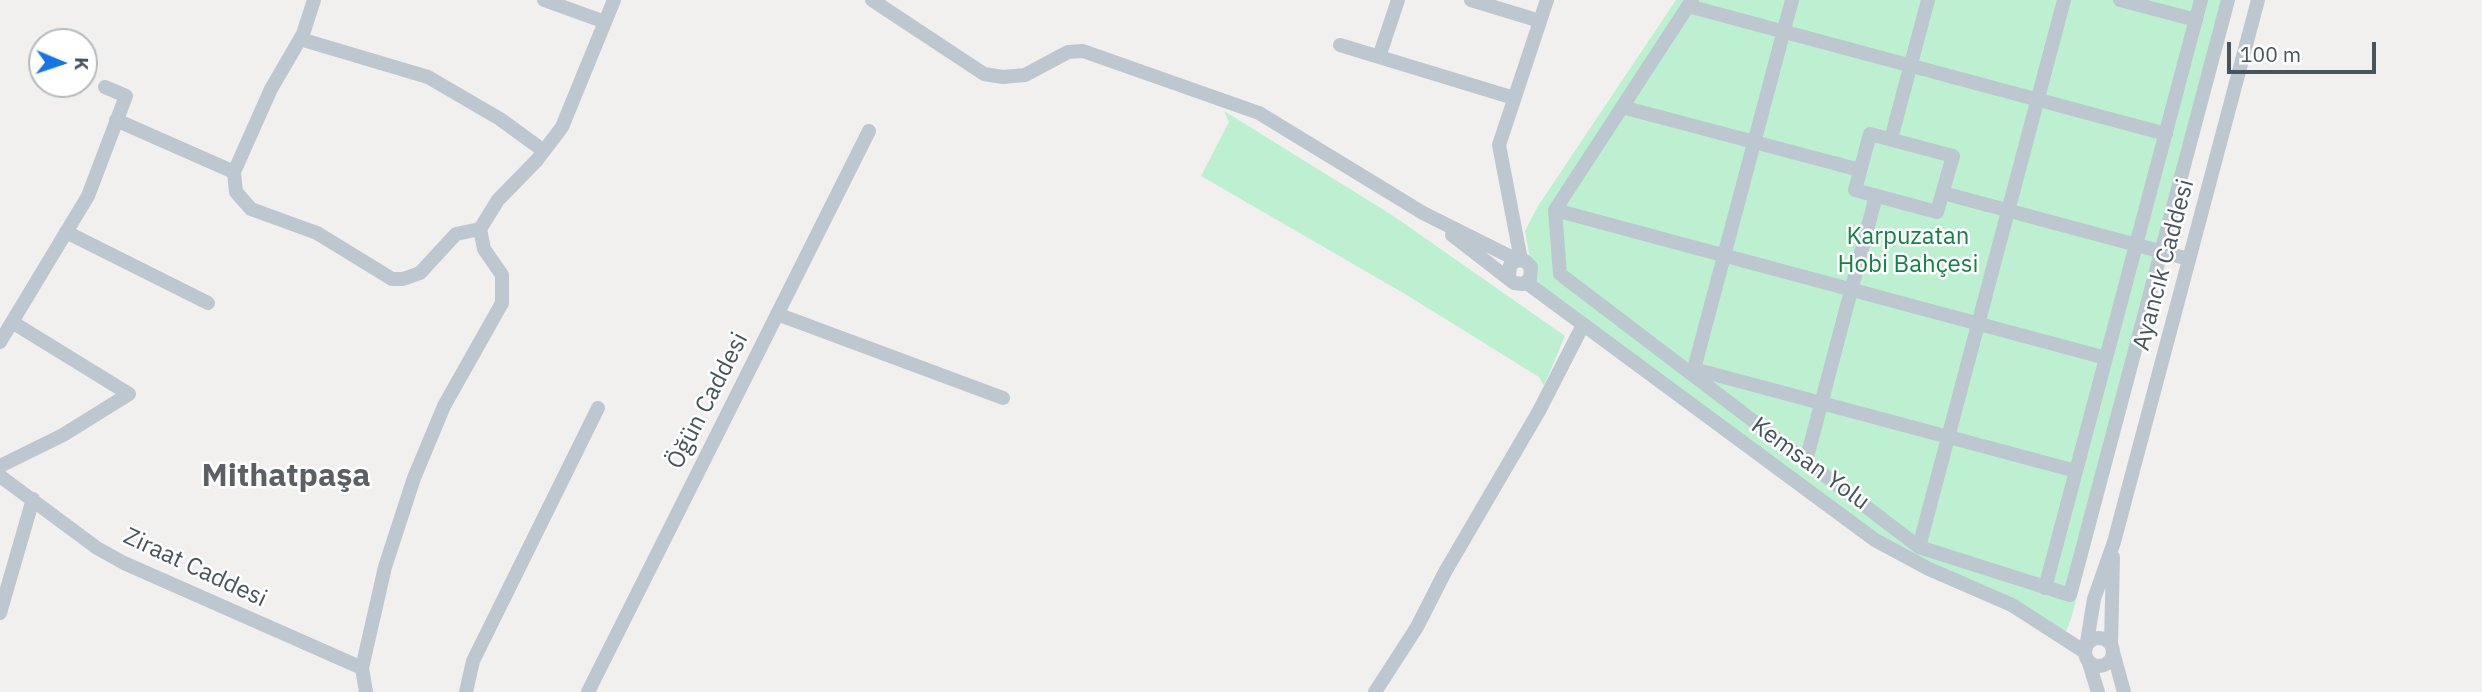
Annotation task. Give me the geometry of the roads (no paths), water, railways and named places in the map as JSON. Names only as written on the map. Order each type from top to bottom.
[{"type":"street","points":[[314,0],[300,39],[259,112],[234,172],[236,191],[251,209],[323,237],[392,279],[403,279],[420,273],[456,234],[480,229]]},
{"type":"street","points":[[544,0],[605,22]]},
{"type":"street","points":[[366,692],[362,668],[385,567],[414,478],[444,407],[502,303],[502,275],[484,249],[480,229],[498,200],[544,151],[572,107],[614,0]]},
{"type":"street","points":[[872,0],[984,74],[1003,77],[1025,75],[1068,52],[1083,51],[1259,113],[1423,213],[1528,264],[1532,271],[1527,282],[1518,285],[1423,213]]},
{"type":"street","points":[[1379,57],[1398,0]]},
{"type":"street","points":[[1471,0],[1540,21]]},
{"type":"street","points":[[1519,260],[1499,145],[1547,0]]},
{"type":"street","points":[[1692,371],[1792,0]]},
{"type":"street","points":[[1891,139],[1928,0]]},
{"type":"street","points":[[1919,547],[2064,0]]},
{"type":"street","points":[[2120,0],[2196,20]]},
{"type":"street","points":[[2045,588],[2201,0]]},
{"type":"street","points":[[2166,134],[1690,3],[1555,210],[1560,274],[1692,371],[1919,547],[2070,595],[2228,0]]},
{"type":"street","name":"Ayancık Caddesi","points":[[2098,692],[2087,653],[2094,599],[2114,542],[2258,0]]},
{"type":"street","points":[[300,39],[428,77],[499,119],[544,151]]},
{"type":"street","points":[[1340,45],[1514,98]]},
{"type":"street","points":[[2186,58],[2211,65]]},
{"type":"street","points":[[0,466],[63,435],[129,394],[4,333],[88,196],[126,96],[105,87]]},
{"type":"street","points":[[1622,107],[1860,170]]},
{"type":"street","points":[[116,120],[234,172]]},
{"type":"street","name":"Öğün Caddesi","points":[[588,692],[869,131]]},
{"type":"street","points":[[1870,134],[1891,139],[1953,156],[1937,212],[1855,190],[1870,134]]},
{"type":"street","points":[[1943,193],[2189,258]]},
{"type":"street","points":[[1805,461],[1876,196]]},
{"type":"street","points":[[1555,210],[2106,358]]},
{"type":"street","points":[[66,232],[208,303]]},
{"type":"street","points":[[1508,277],[1510,265],[1519,260]]},
{"type":"street","name":"Kemsan Yolu","points":[[1527,282],[1875,540],[1928,569],[2012,605],[2087,653]]},
{"type":"street","points":[[777,314],[1003,398]]},
{"type":"street","points":[[1376,692],[1417,627],[1445,572],[1539,411],[1583,325]]},
{"type":"street","points":[[1692,371],[2076,471]]},
{"type":"street","points":[[466,692],[473,661],[598,408]]},
{"type":"street","points":[[2086,434],[2111,441]]},
{"type":"street","name":"Ziraat Caddesi","points":[[0,476],[97,548],[362,668]]},
{"type":"street","points":[[0,613],[33,499]]},
{"type":"street","name":"Ayancık Caddesi","points":[[2114,542],[2112,648],[2124,692]]},
{"type":"street","points":[[2099,638],[2112,648],[2111,660],[2104,665],[2095,665],[2087,653],[2091,641],[2099,638]]},
{"type":"district","name":"Mithatpaşa","points":[[286,477]]},
{"type":"park label","name":"Karpuzatan Hobi Bahçesi","points":[[1908,251]]}]
